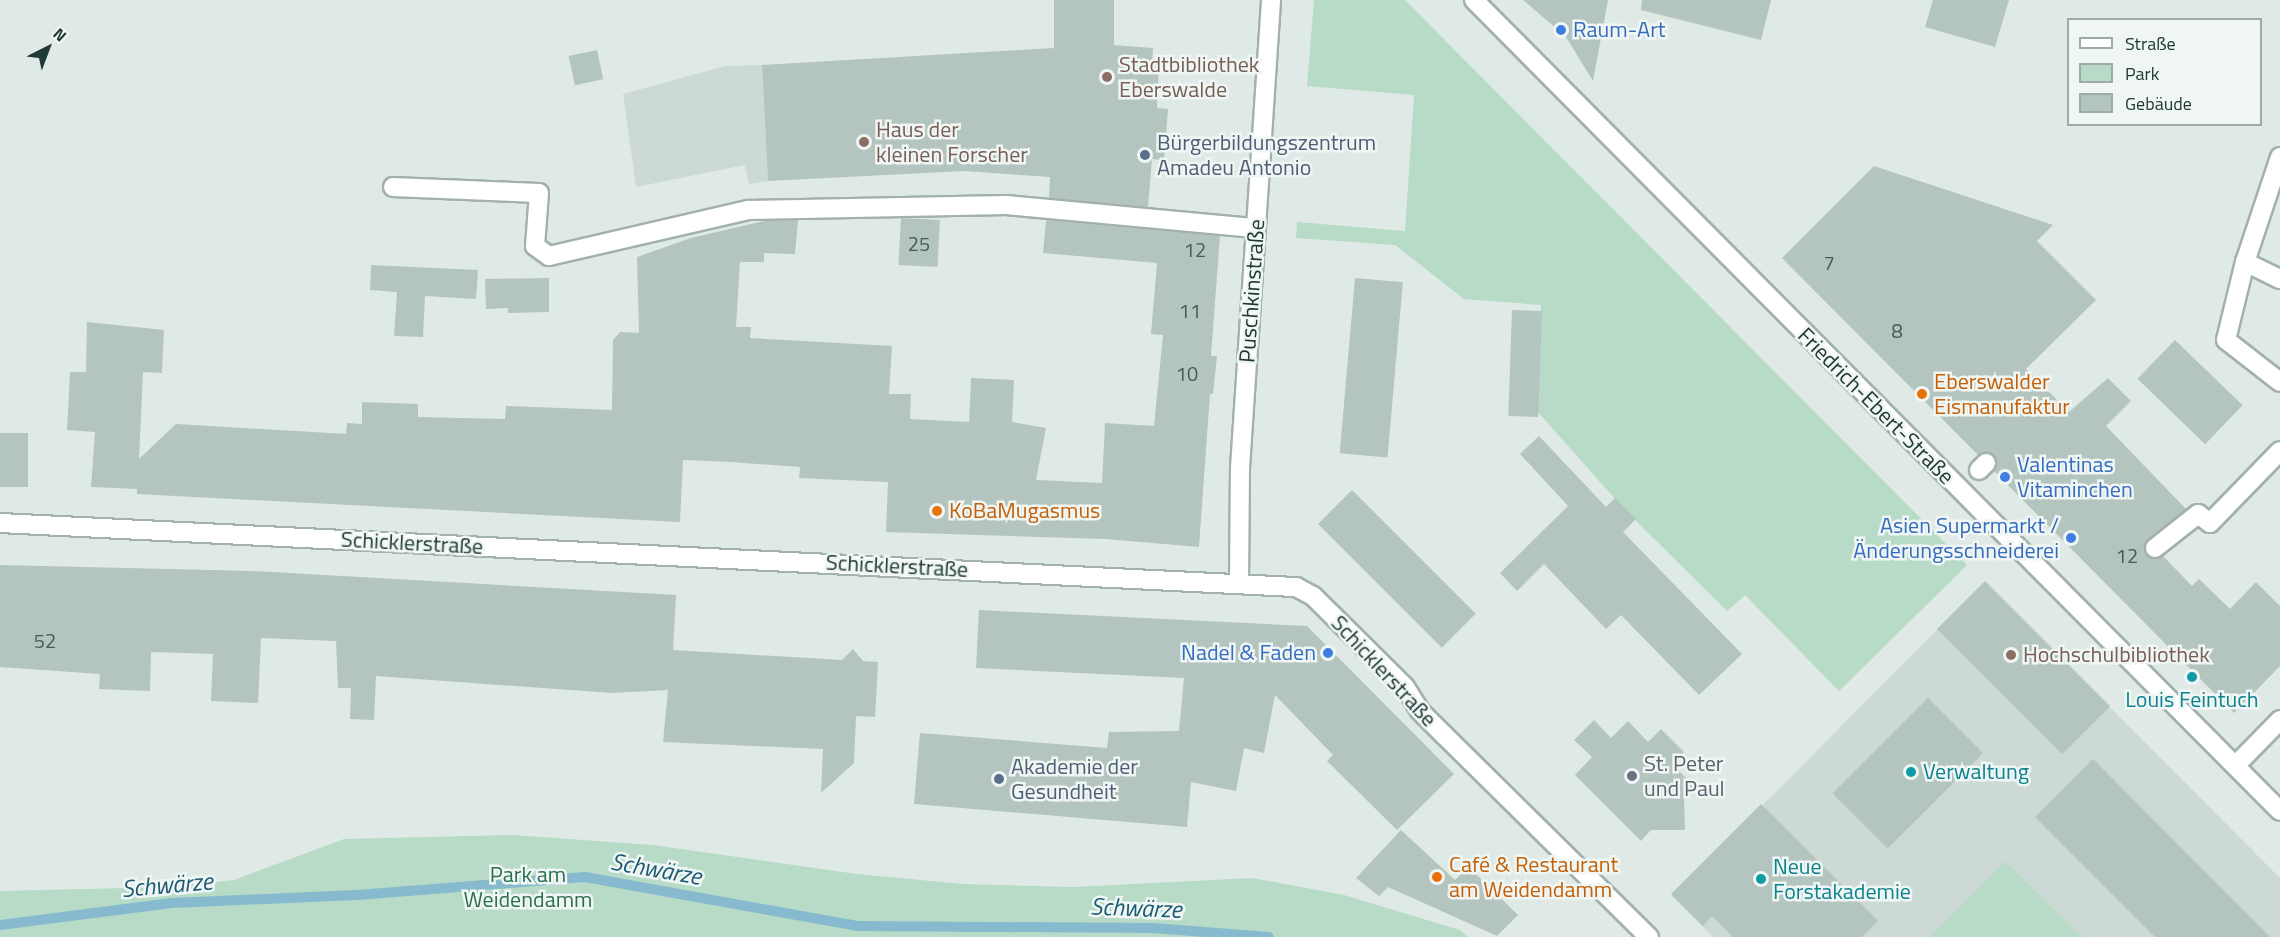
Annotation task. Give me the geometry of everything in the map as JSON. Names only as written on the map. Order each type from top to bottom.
[{"type":"street","name":"Puschkinstraße","points":[[1239,582],[1240,468],[1271,0]]},
{"type":"street","name":"Friedrich-Ebert-Straße","points":[[1474,0],[2280,811]]},
{"type":"street","points":[[2280,157],[2245,262],[2226,340],[2280,382]]},
{"type":"street","points":[[393,187],[539,193],[535,246],[549,256],[749,210],[1006,205],[1256,228]]},
{"type":"street","points":[[2245,262],[2280,279]]},
{"type":"street","points":[[2155,548],[2198,514],[2210,522],[2280,451]]},
{"type":"street","name":"Schicklerstraße","points":[[0,523],[1296,586],[1313,596],[1405,687],[1420,711],[1649,937]]},
{"type":"street","points":[[2235,765],[2280,720]]},
{"type":"shaded area","points":[[762,65],[768,181],[749,184],[745,165],[636,187],[623,94],[725,66]]},
{"type":"shaded area","points":[[1985,582],[2280,878],[2280,937],[1713,937],[1672,896]]},
{"type":"green space","points":[[1314,0],[1405,0],[1967,565],[1839,691],[1745,595],[1727,611],[1624,509],[1537,411],[1541,305],[1464,299],[1395,245],[1296,238],[1297,222],[1405,231],[1414,95],[1307,86]]},
{"type":"green space","name":"Park am Weidendamm","points":[[513,835],[653,845],[857,874],[963,884],[1073,887],[1252,878],[1344,895],[1460,930],[1468,937],[0,937],[0,891],[167,887],[234,880],[344,839]]},
{"type":"green space","points":[[2005,861],[2082,937],[1930,937]]},
{"type":"building","points":[[1054,0],[1114,0],[1114,45],[1153,48],[1152,65],[1159,66],[1157,108],[1168,109],[1164,160],[1152,159],[1148,207],[1049,198],[1050,177],[964,171],[768,181],[762,65],[1054,48]]},
{"type":"building","points":[[1523,0],[1608,0],[1593,81],[1566,37]]},
{"type":"building","points":[[1642,0],[1771,0],[1761,40],[1641,10]]},
{"type":"building","points":[[1933,0],[2009,0],[1995,47],[1925,27]]},
{"type":"building","points":[[597,50],[603,79],[575,85],[569,56]]},
{"type":"building","points":[[1874,166],[2053,225],[2037,241],[2096,300],[2026,369],[2069,412],[2108,378],[2131,401],[2106,426],[2186,509],[2148,540],[2144,549],[2147,555],[2156,559],[2163,556],[2192,586],[2199,579],[2230,609],[2256,582],[2280,606],[2280,666],[2234,713],[1994,471],[1994,456],[1988,452],[1978,455],[1782,258]]},
{"type":"building","points":[[901,218],[940,220],[937,267],[899,265]]},
{"type":"building","points":[[798,220],[795,254],[764,253],[764,262],[740,262],[736,327],[751,327],[750,338],[892,346],[889,394],[911,394],[910,419],[969,422],[971,378],[1014,380],[1012,422],[1046,428],[1036,480],[1102,483],[1105,423],[1154,426],[1163,335],[1151,334],[1157,263],[1043,253],[1046,220],[1220,236],[1211,356],[1217,356],[1213,394],[1210,394],[1199,547],[1106,539],[886,532],[888,482],[799,478],[800,467],[731,462],[683,460],[680,522],[137,494],[137,489],[91,487],[95,432],[67,430],[70,372],[86,372],[87,322],[164,330],[162,373],[143,372],[139,459],[176,424],[346,434],[347,423],[362,424],[362,402],[418,404],[418,417],[505,419],[506,406],[612,410],[613,340],[620,332],[639,333],[637,257],[691,238],[764,221]]},
{"type":"building","points":[[371,265],[478,270],[476,299],[425,296],[423,337],[394,336],[397,292],[370,290]]},
{"type":"building","points":[[549,278],[549,312],[508,313],[508,308],[486,309],[485,279]]},
{"type":"building","points":[[1355,278],[1403,282],[1387,458],[1340,453]]},
{"type":"building","points":[[1512,310],[1542,311],[1538,417],[1508,416]]},
{"type":"building","points":[[2175,340],[2243,405],[2205,444],[2137,379]]},
{"type":"building","points":[[0,433],[28,433],[28,487],[0,487]]},
{"type":"building","points":[[1539,436],[1606,507],[1615,498],[1636,519],[1623,532],[1742,654],[1699,695],[1621,615],[1606,629],[1544,564],[1517,591],[1500,573],[1568,506],[1520,454]]},
{"type":"building","points":[[1352,490],[1476,614],[1442,648],[1318,524]]},
{"type":"building","points":[[0,565],[253,571],[676,595],[673,650],[842,660],[853,649],[863,661],[878,662],[875,717],[856,716],[854,763],[821,793],[823,749],[663,742],[668,690],[612,693],[376,676],[374,720],[350,719],[351,688],[338,688],[336,641],[261,638],[258,703],[211,701],[213,654],[151,652],[150,691],[99,689],[100,674],[0,667]]},
{"type":"building","name":"Hochschulbibliothek","points":[[1985,581],[2110,706],[2062,754],[1937,629]]},
{"type":"building","points":[[979,610],[1307,626],[1454,774],[1397,830],[1327,761],[1333,755],[1275,695],[1264,753],[1244,748],[1236,791],[1191,782],[1187,827],[914,804],[920,733],[1107,748],[1109,732],[1179,731],[1184,678],[976,668]]},
{"type":"building","name":"Verwaltung","points":[[1928,698],[1983,753],[1888,849],[1833,793]]},
{"type":"building","name":"St. Peter und Paul","points":[[1594,720],[1611,738],[1628,721],[1648,742],[1661,729],[1684,752],[1673,765],[1694,786],[1684,797],[1685,830],[1651,830],[1641,841],[1575,775],[1592,757],[1574,740]]},
{"type":"building","points":[[2093,759],[2270,937],[2155,937],[2035,817]]},
{"type":"building","name":"Neue Forstakademie","points":[[1761,804],[1878,921],[1862,937],[1733,937],[1712,916],[1703,926],[1671,894]]},
{"type":"building","points":[[1401,830],[1455,880],[1469,867],[1518,915],[1497,936],[1388,887],[1379,896],[1356,878]]},
{"type":"waterway","name":"Schwärze","points":[[0,925],[172,903],[357,895],[585,877],[856,926],[1153,928],[1269,937]]},
{"type":"place","name":"Raum-Art","points":[[1561,30]]},
{"type":"place","name":"Stadtbibliothek Eberswalde","points":[[1107,77]]},
{"type":"place","name":"Haus der kleinen Forscher","points":[[864,142]]},
{"type":"place","name":"Bürgerbildungszentrum Amadeu Antonio","points":[[1145,155]]},
{"type":"place","name":"Eberswalder Eismanufaktur","points":[[1922,394]]},
{"type":"place","name":"Valentinas Vitaminchen","points":[[2005,477]]},
{"type":"place","name":"KoBaMugasmus","points":[[937,511]]},
{"type":"place","name":"Asien Supermarkt / Änderungsschneiderei","points":[[2071,538]]},
{"type":"place","name":"Nadel & Faden","points":[[1328,653]]},
{"type":"place","name":"Hochschulbibliothek","points":[[2011,655]]},
{"type":"place","name":"Louis Feintuch","points":[[2192,677]]},
{"type":"place","name":"Verwaltung","points":[[1911,772]]},
{"type":"place","name":"St. Peter und Paul","points":[[1632,776]]},
{"type":"place","name":"Akademie der Gesundheit","points":[[999,779]]},
{"type":"place","name":"Café & Restaurant am Weidendamm","points":[[1437,877]]},
{"type":"place","name":"Neue Forstakademie","points":[[1761,879]]}]
